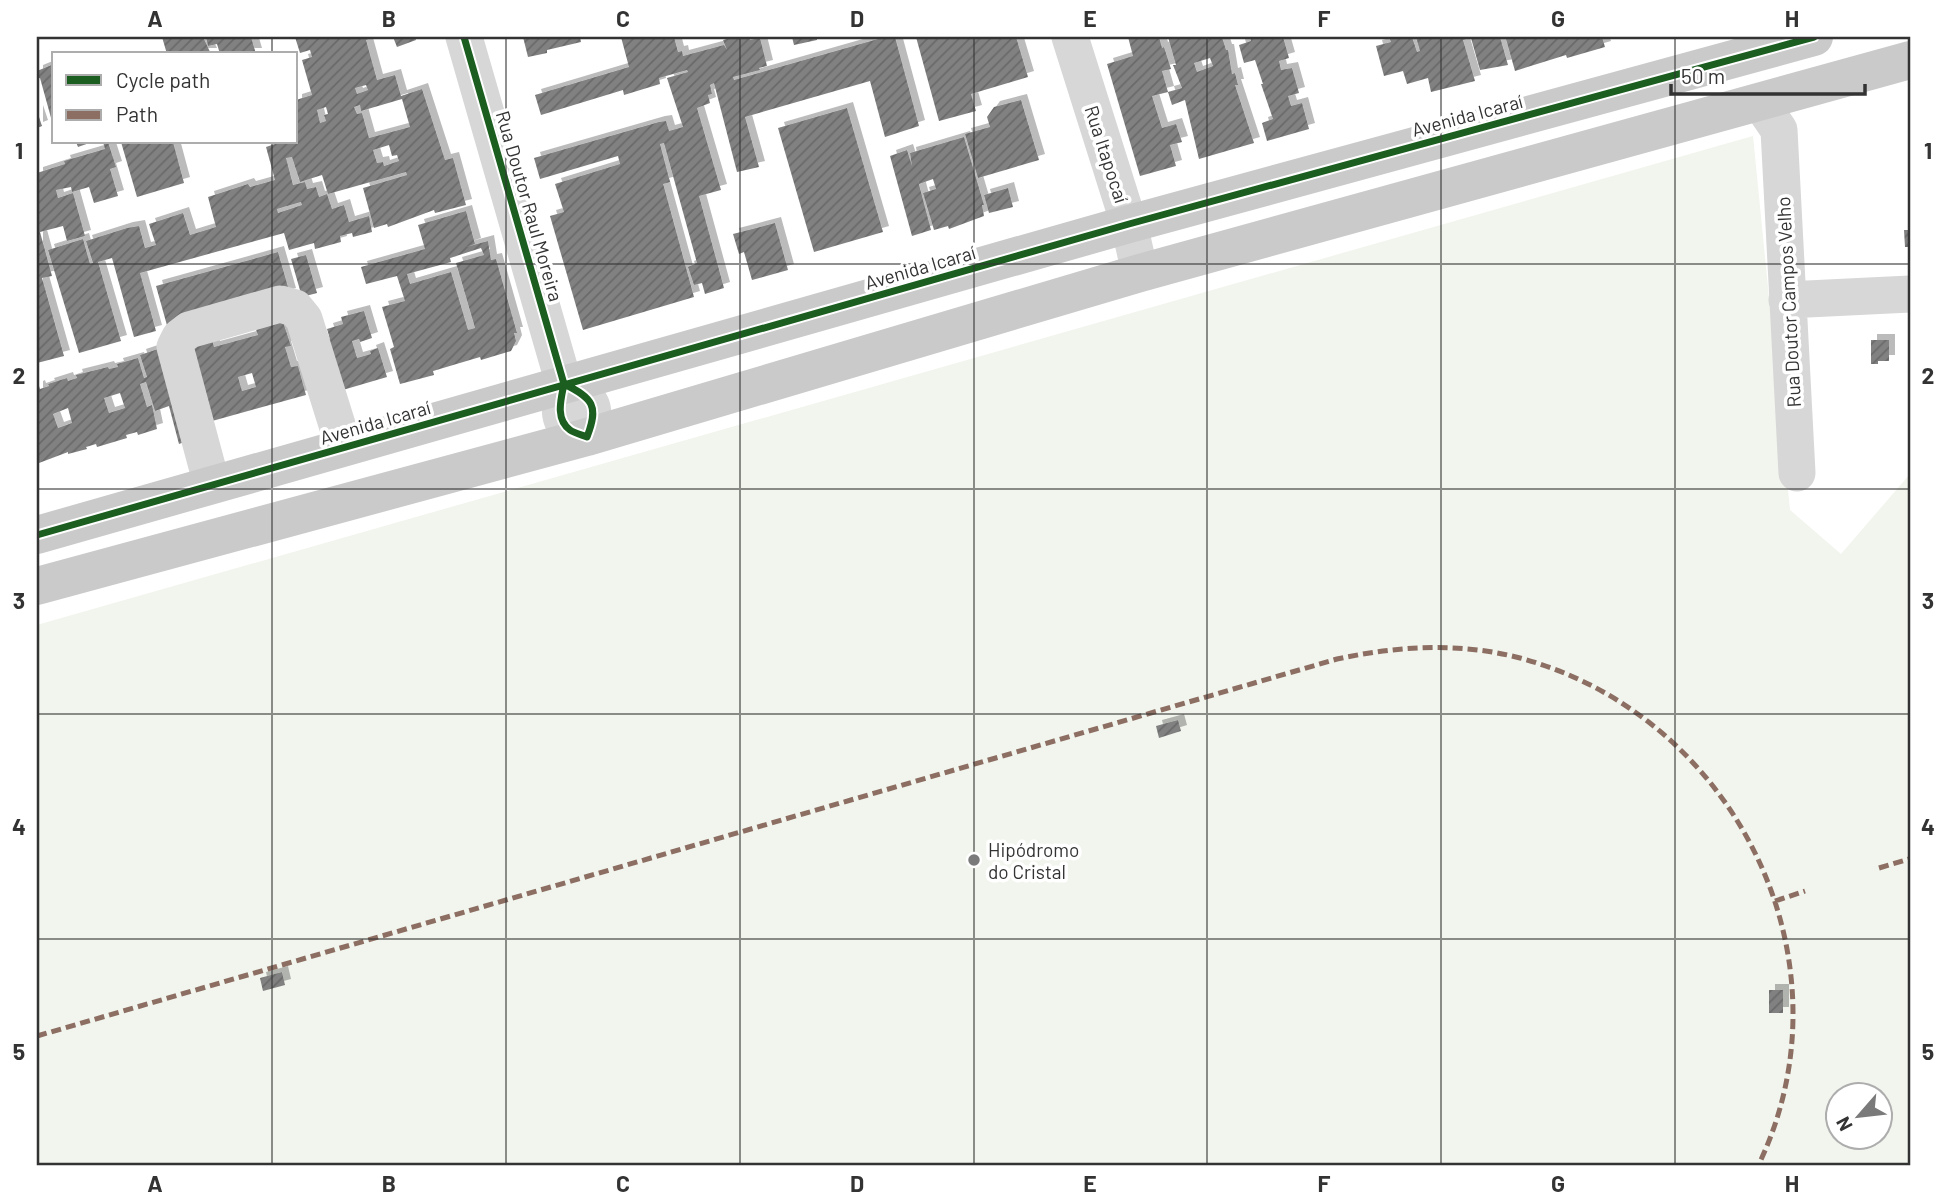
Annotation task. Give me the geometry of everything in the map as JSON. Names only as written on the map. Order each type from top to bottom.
[{"type":"main road","name":"Avenida Icaraí","points":[[37,535],[1754,45],[1802,39]]},
{"type":"main road","points":[[1801,91],[1802,39]]},
{"type":"main road","name":"Rua Doutor Campos Velho","points":[[1754,45],[1770,116]]},
{"type":"main road","points":[[37,586],[587,437],[1140,273],[1770,116],[1801,91],[1910,60]]},
{"type":"street","name":"Rua Doutor Raul Moreira","points":[[464,37],[564,384],[559,406],[562,418],[569,430],[587,437]]},
{"type":"street","name":"Rua Itapocaí","points":[[1070,37],[1129,224],[1140,273]]},
{"type":"street","name":"Rua Doutor Campos Velho","points":[[1770,116],[1787,300],[1797,472]]},
{"type":"street","points":[[1787,300],[1910,294]]},
{"type":"street","points":[[212,485],[175,348],[180,337],[189,330],[202,326],[280,304],[295,307],[304,319],[344,447]]},
{"type":"shaded area","name":"Hipódromo do Cristal","points":[[1753,136],[1790,510],[1841,554],[1910,474],[1910,1166],[37,1166],[37,625]]},
{"type":"building","points":[[162,37],[203,37],[210,52],[166,52]]},
{"type":"building","points":[[206,37],[251,37],[255,52],[219,52],[217,44],[208,46]]},
{"type":"building","points":[[295,37],[375,37],[366,40],[377,80],[395,75],[401,96],[422,89],[445,160],[453,158],[466,205],[435,213],[434,210],[388,227],[387,224],[374,228],[363,188],[407,175],[406,172],[328,194],[322,175],[300,182],[292,157],[286,158],[293,185],[305,182],[307,189],[316,187],[319,197],[327,194],[332,209],[344,205],[349,222],[369,216],[372,232],[353,237],[352,233],[340,236],[341,242],[315,249],[314,243],[289,250],[284,233],[140,273],[156,331],[134,337],[112,258],[98,262],[121,341],[79,353],[48,250],[83,239],[90,264],[93,263],[86,241],[127,228],[139,226],[145,248],[156,245],[149,224],[183,213],[190,235],[216,227],[208,197],[248,184],[250,187],[275,180],[266,147],[275,144],[298,144],[298,99],[312,95],[302,60],[312,57],[310,50],[300,53]],"holes":[[[366,85],[368,90],[357,94],[355,88]],[[402,99],[410,127],[369,138],[362,113],[357,114],[354,107],[360,105],[361,111]],[[326,107],[326,121],[320,123],[317,110]],[[389,145],[392,156],[397,155],[399,161],[384,166],[383,162],[377,163],[373,150]],[[301,202],[302,205],[278,213],[277,209]]]},
{"type":"building","points":[[393,37],[415,37],[416,40],[397,47]]},
{"type":"building","points":[[523,37],[580,37],[581,42],[528,57]]},
{"type":"building","points":[[621,37],[674,37],[678,52],[682,51],[683,56],[724,45],[727,50],[723,40],[734,37],[749,37],[750,40],[760,38],[767,66],[733,77],[734,80],[885,37],[895,37],[919,126],[885,137],[870,81],[745,117],[759,167],[737,172],[714,83],[710,85],[710,103],[697,108],[721,190],[699,196],[724,288],[705,294],[702,283],[694,285],[688,267],[697,263],[664,143],[660,144],[670,182],[663,184],[694,297],[583,330],[550,216],[564,212],[555,184],[620,164],[618,156],[540,179],[534,158],[659,122],[666,121],[669,131],[683,127],[667,78],[688,72],[687,70],[659,78],[660,84],[624,95],[623,90],[541,115],[535,95],[629,67]]},
{"type":"building","points":[[792,37],[817,37],[817,40],[794,45]]},
{"type":"building","points":[[916,37],[1016,37],[1028,77],[971,94],[976,111],[939,121]]},
{"type":"building","points":[[1128,37],[1159,37],[1171,69],[1162,71],[1168,92],[1152,96],[1162,128],[1176,124],[1182,142],[1170,145],[1176,166],[1140,176],[1107,64],[1133,56]]},
{"type":"building","points":[[1168,37],[1222,37],[1254,143],[1199,159],[1185,100],[1172,105],[1168,92],[1182,88],[1173,65],[1176,65]],"holes":[[[1210,58],[1213,66],[1197,72],[1194,63]]]},
{"type":"building","points":[[1250,37],[1283,37],[1289,58],[1279,61],[1281,70],[1292,68],[1299,93],[1288,96],[1291,106],[1302,103],[1309,129],[1267,141],[1262,123],[1273,119],[1263,84],[1255,60],[1244,63],[1239,45],[1251,41]]},
{"type":"building","points":[[1389,37],[1412,37],[1417,52],[1420,51],[1416,37],[1500,37],[1508,65],[1480,70],[1471,38],[1463,40],[1475,81],[1431,92],[1428,78],[1407,84],[1403,71],[1384,76],[1376,46],[1391,42]]},
{"type":"building","points":[[1602,37],[1605,47],[1567,58],[1566,55],[1515,71],[1506,39]]},
{"type":"building","points":[[52,65],[52,121],[40,78],[37,79],[37,71]]},
{"type":"building","points":[[1021,100],[1039,160],[978,178],[965,134],[990,127],[987,117],[994,107]]},
{"type":"building","points":[[847,108],[883,232],[814,252],[778,128]]},
{"type":"building","points":[[37,111],[42,126],[37,128]]},
{"type":"building","points":[[964,137],[984,205],[984,216],[949,229],[948,226],[934,230],[923,193],[936,189],[933,179],[919,184],[917,177],[931,230],[912,236],[890,156],[907,150],[912,166],[910,153]]},
{"type":"building","points":[[104,144],[109,144],[116,167],[110,169],[118,196],[94,203],[89,187],[72,192],[71,187],[56,190],[58,198],[73,193],[85,236],[67,241],[63,226],[40,232],[52,276],[42,278],[64,356],[37,363],[37,173],[65,164],[64,161],[105,149]]},
{"type":"building","points":[[122,144],[174,144],[184,183],[137,197]]},
{"type":"building","points":[[1008,188],[1013,207],[989,213],[984,195]]},
{"type":"building","points":[[466,211],[475,244],[466,247],[488,241],[491,260],[496,259],[517,333],[514,333],[516,341],[511,351],[481,360],[480,357],[433,371],[434,375],[400,384],[390,349],[394,347],[382,307],[405,301],[397,276],[366,284],[361,267],[425,249],[418,225]],"holes":[[[481,248],[484,255],[456,263],[475,328],[468,330],[451,272],[410,284],[407,274],[451,262],[450,258]]]},
{"type":"building","points":[[775,223],[788,270],[752,280],[744,252],[739,254],[733,234]]},
{"type":"building","points":[[1904,230],[1910,230],[1910,247],[1905,247]]},
{"type":"building","points":[[278,252],[290,294],[168,329],[156,286]]},
{"type":"building","points":[[306,255],[317,293],[302,297],[291,259]]},
{"type":"building","points":[[364,311],[372,338],[360,342],[359,339],[352,341],[357,358],[371,354],[370,351],[378,348],[387,377],[329,394],[315,344],[330,339],[327,329],[343,324],[341,317]]},
{"type":"building","points":[[282,319],[291,346],[285,347],[291,367],[298,366],[306,395],[205,423],[184,348],[212,340],[214,347],[258,335],[255,327]],"holes":[[[252,373],[256,387],[242,391],[238,377]]]},
{"type":"building","points":[[1871,340],[1889,340],[1889,361],[1871,364]]},
{"type":"building","points":[[161,348],[187,441],[179,444],[169,406],[155,411],[146,382],[140,384],[147,407],[152,405],[157,429],[138,435],[137,432],[126,435],[127,438],[97,447],[96,444],[39,463],[37,387],[40,389],[67,378],[68,381],[77,378],[76,375],[118,367],[117,364],[138,358],[144,378],[147,377],[140,355]],"holes":[[[120,393],[125,408],[109,413],[104,398]],[[68,408],[72,423],[58,428],[53,414]]]},
{"type":"building","points":[[1178,720],[1181,731],[1159,738],[1156,726]]},
{"type":"building","points":[[282,972],[285,985],[263,991],[260,978]]},
{"type":"building","points":[[1769,990],[1783,990],[1783,1013],[1769,1013]]},
{"type":"marked path","points":[[37,1036],[1337,659],[1383,651],[1451,648],[1520,658],[1596,688],[1662,733],[1716,790],[1757,857],[1783,931],[1793,1009],[1785,1088],[1758,1166]]},
{"type":"marked path","points":[[1879,868],[1909,859]]},
{"type":"marked path","points":[[1775,901],[1805,891]]},
{"type":"cycle path","points":[[464,37],[564,384],[560,408],[562,420],[570,430],[587,437],[593,418],[591,404],[582,394],[564,384]]},
{"type":"cycle path","points":[[37,535],[1129,224],[1814,37]]},
{"type":"place","name":"Hipódromo do Cristal","points":[[974,860]]}]
